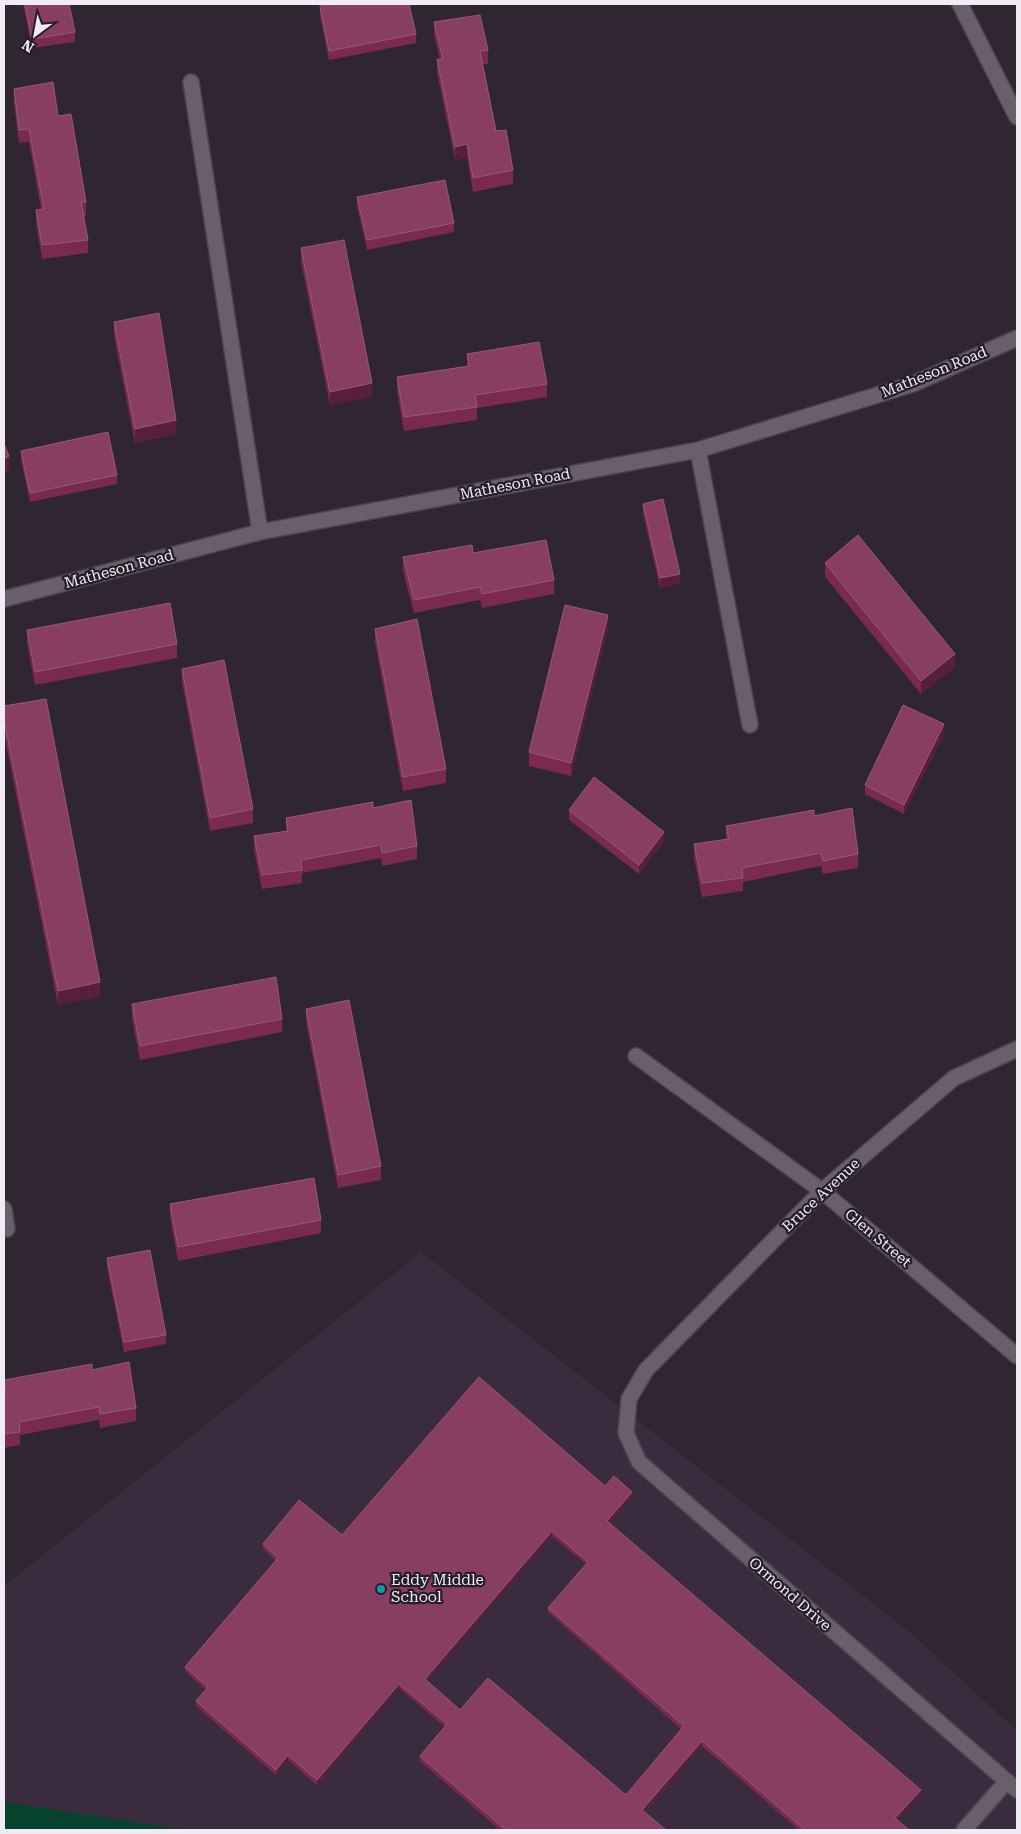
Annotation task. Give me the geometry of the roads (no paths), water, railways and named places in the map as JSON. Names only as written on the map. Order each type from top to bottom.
[{"type":"street","points":[[960,4],[1017,117]]},
{"type":"street","points":[[191,82],[260,532]]},
{"type":"street","name":"Matheson Road","points":[[4,599],[260,532],[698,450],[913,384],[1017,338]]},
{"type":"street","points":[[698,450],[750,725]]},
{"type":"street","name":"Bruce Avenue","points":[[646,1370],[822,1191],[954,1078],[1017,1049]]},
{"type":"street","name":"Glen Street","points":[[636,1056],[822,1191],[1017,1356]]},
{"type":"street","points":[[4,1209],[8,1229]]},
{"type":"street","name":"Ormond Drive","points":[[646,1370],[629,1399],[626,1433],[639,1462],[1012,1786]]},
{"type":"street","points":[[964,1830],[1012,1786]]},
{"type":"place","name":"Eddy Middle School","points":[[381,1589]]}]
